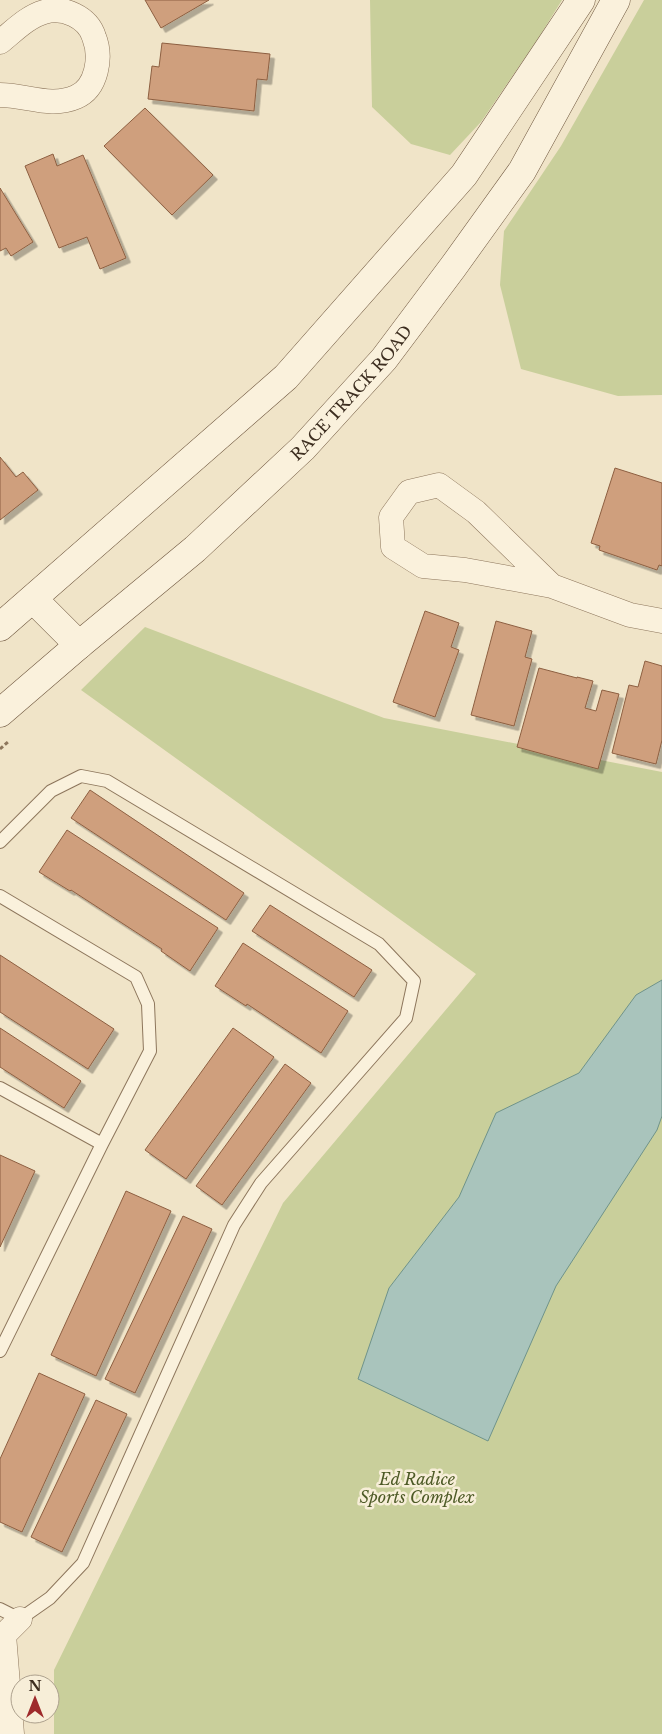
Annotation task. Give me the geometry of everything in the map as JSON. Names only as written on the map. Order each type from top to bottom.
[{"type":"main road","points":[[0,627],[286,377],[304,358],[464,175],[582,0]]},
{"type":"main road","name":"RACE TRACK ROAD","points":[[0,713],[195,549],[303,448],[384,359],[522,171],[616,0]]},
{"type":"main road","points":[[32,599],[79,645]]},
{"type":"street","points":[[0,42],[30,18],[45,12],[66,10],[81,19],[94,35],[98,53],[96,73],[89,88],[77,97],[54,103],[15,95],[0,95]]},
{"type":"street","points":[[552,586],[476,512],[439,485],[409,492],[391,517],[393,547],[423,566],[464,570],[552,586],[630,615],[662,621]]},
{"type":"street","points":[[10,1614],[4,1635],[12,1734]]},
{"type":"lane","points":[[0,842],[51,791],[80,776],[107,781],[379,944],[414,981],[406,1018],[261,1183],[234,1225],[83,1563],[50,1598],[10,1614]]},
{"type":"lane","points":[[0,896],[136,978],[148,1004],[150,1051],[0,1351]]},
{"type":"lane","points":[[0,1088],[102,1144]]},
{"type":"green space","points":[[370,0],[562,0],[481,122],[450,155],[411,144],[372,107]]},
{"type":"green space","points":[[644,0],[662,0],[662,395],[618,396],[521,369],[500,285],[504,231],[561,146]]},
{"type":"green space","name":"Ed Radice Sports Complex","points":[[145,627],[384,718],[662,772],[662,1734],[54,1734],[54,1724],[60,1724],[60,1674],[54,1674],[54,1670],[283,1203],[476,974],[81,690]]},
{"type":"water","points":[[662,980],[662,1116],[657,1130],[556,1286],[488,1441],[358,1379],[389,1288],[459,1197],[496,1113],[579,1073],[636,995]]},
{"type":"building","points":[[145,0],[209,0],[161,28]]},
{"type":"building","points":[[162,43],[270,54],[267,80],[257,79],[254,111],[148,99],[152,66],[159,67]]},
{"type":"building","points":[[145,108],[213,175],[172,215],[104,146]]},
{"type":"building","points":[[53,154],[57,166],[83,155],[126,258],[100,269],[87,237],[59,248],[25,166]]},
{"type":"building","points":[[0,188],[33,242],[11,256],[6,248],[0,251]]},
{"type":"building","points":[[0,457],[16,477],[23,472],[38,490],[0,520]]},
{"type":"building","points":[[615,468],[662,483],[662,566],[659,565],[657,570],[599,550],[600,546],[591,543]]},
{"type":"building","points":[[425,611],[459,623],[451,647],[459,650],[435,717],[393,702]]},
{"type":"building","points":[[496,621],[532,631],[525,657],[532,659],[514,726],[471,715]]},
{"type":"building","points":[[645,661],[662,666],[662,740],[656,764],[612,753],[629,685],[638,687]]},
{"type":"building","points":[[539,668],[593,681],[585,708],[596,711],[602,690],[619,694],[598,769],[517,747]]},
{"type":"building","points":[[90,790],[244,893],[226,920],[71,818]]},
{"type":"building","points":[[67,830],[218,928],[190,971],[161,951],[162,949],[71,890],[39,872]]},
{"type":"building","points":[[270,905],[372,970],[354,997],[252,931]]},
{"type":"building","points":[[243,943],[348,1011],[321,1053],[247,1004],[246,1006],[215,986]]},
{"type":"building","points":[[0,955],[114,1029],[88,1069],[0,1012]]},
{"type":"building","points":[[0,1028],[81,1081],[64,1108],[0,1067]]},
{"type":"building","points":[[233,1028],[274,1057],[186,1179],[145,1150]]},
{"type":"building","points":[[285,1064],[311,1083],[222,1205],[196,1186]]},
{"type":"building","points":[[0,1155],[35,1171],[0,1247]]},
{"type":"building","points":[[126,1191],[171,1211],[96,1376],[51,1355]]},
{"type":"building","points":[[183,1216],[212,1229],[135,1393],[105,1379]]},
{"type":"building","points":[[39,1373],[85,1394],[22,1532],[0,1522],[0,1459]]},
{"type":"building","points":[[96,1400],[127,1414],[62,1552],[31,1537]]}]
